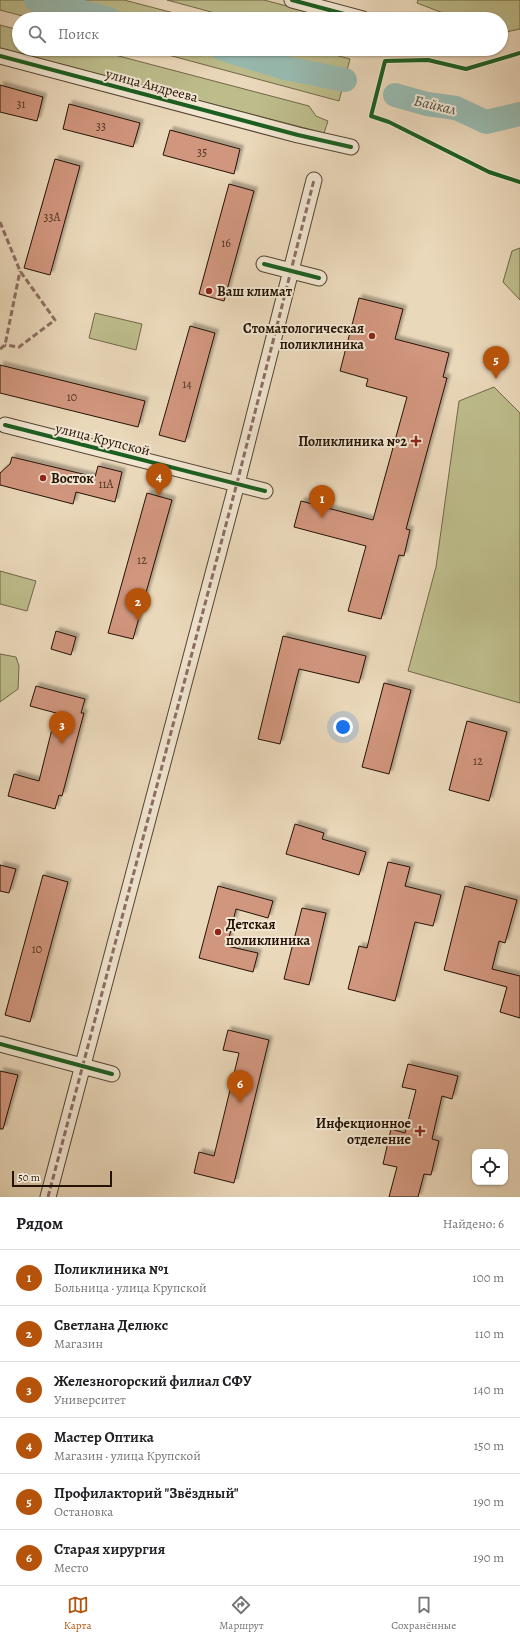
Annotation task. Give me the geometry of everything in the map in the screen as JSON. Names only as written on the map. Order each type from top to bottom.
[{"type":"street","points":[[292,0],[337,12]]},
{"type":"street","name":"улица Андреева","points":[[0,56],[298,135],[351,147]]},
{"type":"street","points":[[48,1197],[237,483],[314,180]]},
{"type":"street","points":[[264,264],[319,278]]},
{"type":"street","name":"улица Крупской","points":[[5,426],[265,491]]},
{"type":"street","points":[[0,1044],[112,1074]]},
{"type":"shaded area","points":[[0,0],[124,0],[170,12],[12,13],[0,10]]},
{"type":"shaded area","points":[[167,0],[264,0],[309,12],[211,12]]},
{"type":"shaded area","points":[[418,0],[520,0],[520,29],[508,32],[508,12],[441,12],[417,3]]},
{"type":"shaded area","points":[[0,25],[12,28],[12,52],[0,49]]},
{"type":"shaded area","points":[[27,56],[119,56],[309,106],[316,116],[328,121],[324,133]]},
{"type":"shaded area","points":[[172,56],[339,56],[350,59],[339,101]]},
{"type":"shaded area","points":[[520,248],[520,300],[503,282],[512,251]]},
{"type":"shaded area","points":[[95,313],[142,324],[136,350],[89,338]]},
{"type":"shaded area","points":[[494,387],[520,413],[520,703],[408,671],[436,567],[459,401]]},
{"type":"shaded area","points":[[0,571],[36,581],[27,611],[0,604]]},
{"type":"shaded area","points":[[0,654],[16,657],[19,666],[18,689],[0,702]]},
{"type":"building","points":[[0,85],[43,97],[37,121],[0,112]]},
{"type":"building","points":[[69,104],[140,123],[133,147],[63,129]]},
{"type":"building","points":[[170,130],[240,149],[234,174],[163,155]]},
{"type":"building","points":[[55,159],[80,166],[50,275],[24,268]]},
{"type":"building","points":[[229,184],[254,191],[224,301],[199,294]]},
{"type":"building","points":[[359,298],[403,309],[395,339],[449,353],[443,377],[447,378],[406,529],[410,530],[404,556],[399,555],[381,619],[348,611],[366,546],[294,527],[301,501],[373,520],[407,397],[366,386],[368,379],[340,371]]},
{"type":"building","points":[[190,326],[215,333],[185,442],[159,435]]},
{"type":"building","points":[[0,365],[145,401],[138,427],[0,393]]},
{"type":"building","name":"Восток","points":[[12,457],[95,477],[98,466],[122,472],[115,502],[76,492],[73,504],[0,485],[0,473],[10,464]]},
{"type":"building","points":[[147,493],[172,500],[133,639],[108,633]]},
{"type":"building","points":[[56,631],[76,637],[71,655],[51,649]]},
{"type":"building","points":[[283,636],[366,656],[359,683],[299,669],[280,744],[258,739]]},
{"type":"building","points":[[384,683],[411,690],[389,774],[362,767]]},
{"type":"building","points":[[36,686],[85,699],[81,713],[84,713],[62,796],[59,795],[55,809],[8,796],[14,774],[39,781],[56,713],[30,706]]},
{"type":"building","points":[[467,721],[507,732],[489,801],[449,790]]},
{"type":"building","points":[[295,824],[324,833],[322,839],[366,852],[359,875],[286,854]]},
{"type":"building","points":[[388,862],[410,867],[405,886],[441,895],[433,926],[415,922],[395,1001],[348,989],[359,946],[367,948]]},
{"type":"building","points":[[0,865],[16,869],[9,893],[0,891]]},
{"type":"building","points":[[43,875],[68,882],[30,1022],[5,1015]]},
{"type":"building","name":"Детская поликлиника","points":[[218,886],[273,901],[268,918],[236,909],[227,946],[258,953],[253,972],[199,958]]},
{"type":"building","points":[[465,886],[517,900],[505,943],[499,941],[492,969],[520,976],[520,1018],[500,1012],[507,987],[444,970]]},
{"type":"building","points":[[302,908],[326,913],[309,985],[284,979]]},
{"type":"building","points":[[228,1030],[269,1040],[234,1183],[194,1173],[199,1152],[214,1156],[239,1053],[223,1050]]},
{"type":"building","name":"Инфекционное отделение","points":[[408,1064],[458,1076],[452,1099],[442,1096],[432,1139],[439,1141],[431,1175],[424,1174],[418,1197],[389,1197],[397,1167],[383,1164],[391,1129],[405,1133],[416,1090],[402,1087]]},
{"type":"building","points":[[0,1071],[18,1075],[3,1129],[0,1129]]},
{"type":"waterway","name":"Байкал","points":[[36,0],[82,12]]},
{"type":"waterway","name":"Байкал","points":[[246,56],[285,68],[345,80]]},
{"type":"waterway","name":"Байкал","points":[[395,95],[427,104],[456,108],[486,122],[520,114]]},
{"type":"marked path","points":[[48,1197],[237,483],[314,180]]},
{"type":"marked path","points":[[0,222],[20,271],[55,320],[19,347],[5,345]]},
{"type":"marked path","points":[[0,349],[5,345],[20,271]]},
{"type":"cycle path","points":[[292,0],[337,12]]},
{"type":"cycle path","points":[[520,53],[466,69],[428,60],[385,61],[371,116],[389,122],[489,172],[520,182]]},
{"type":"cycle path","points":[[0,56],[298,135],[351,147]]},
{"type":"cycle path","points":[[264,264],[319,278]]},
{"type":"cycle path","points":[[5,425],[265,491]]},
{"type":"cycle path","points":[[0,1044],[112,1074]]},
{"type":"place","name":"Ваш климат","points":[[209,291]]},
{"type":"place","name":"Стоматологическая поликлиника","points":[[372,336]]},
{"type":"place","name":"Профилакторий \"Звёздный\"","points":[[496,379]]},
{"type":"place","name":"Поликлиника №2","points":[[416,441]]},
{"type":"place","name":"Восток","points":[[43,478]]},
{"type":"place","name":"Мастер Оптика","points":[[159,496]]},
{"type":"place","name":"Поликлиника №1","points":[[322,518]]},
{"type":"place","name":"Светлана Делюкс","points":[[138,621]]},
{"type":"place","name":"Железногорский филиал СФУ","points":[[62,744]]},
{"type":"place","name":"Детская поликлиника","points":[[218,932]]},
{"type":"place","name":"Старая хирургия","points":[[240,1103]]},
{"type":"place","name":"Инфекционное отделение","points":[[420,1131]]}]
